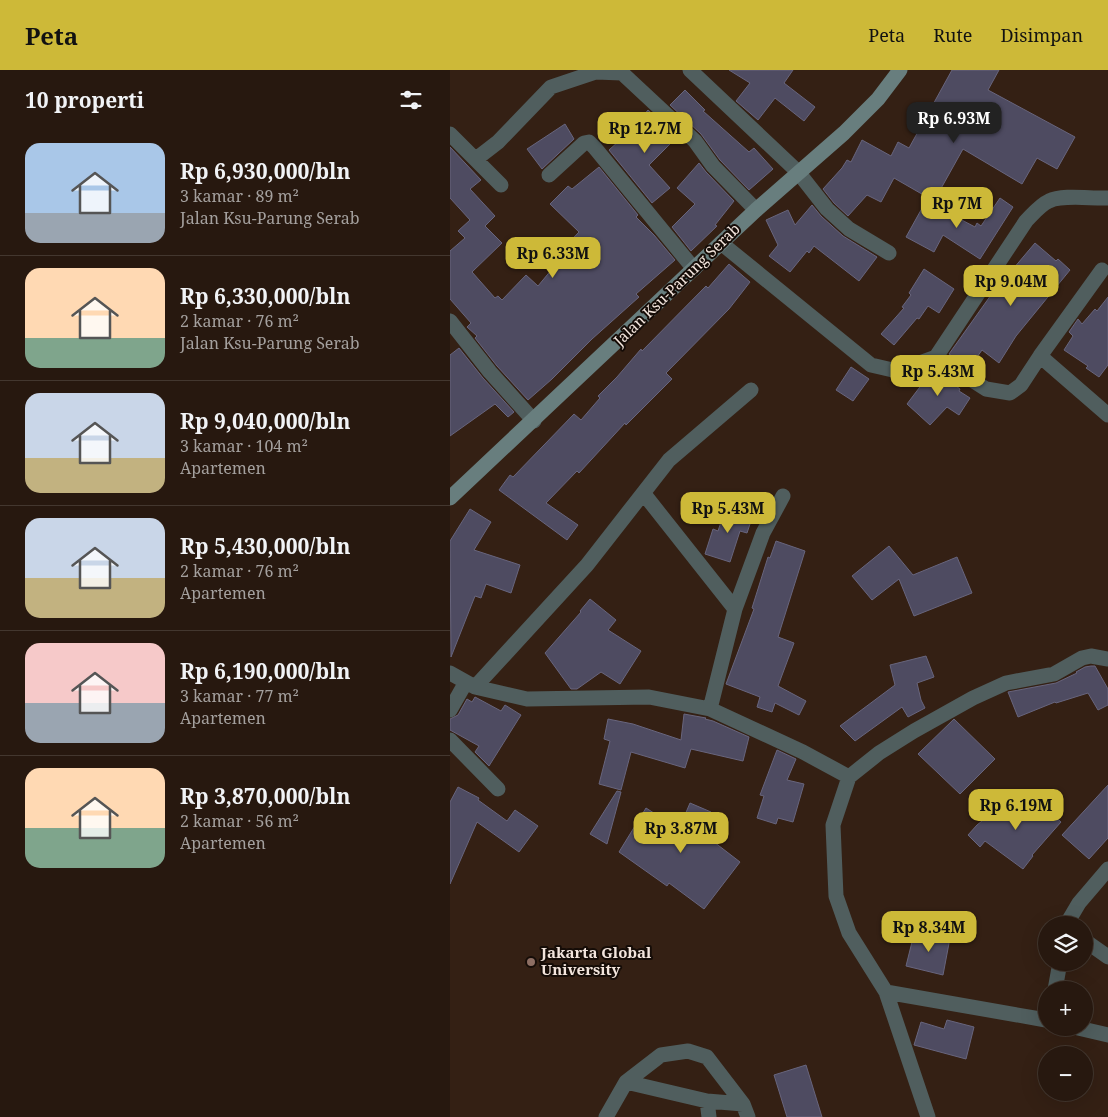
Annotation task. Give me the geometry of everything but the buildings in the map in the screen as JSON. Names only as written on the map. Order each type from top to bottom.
[{"type":"street","points":[[690,70],[798,172],[827,209],[849,229],[890,253]]},
{"type":"street","name":"Jalan Ksu-Parung Serab","points":[[450,497],[534,421],[756,210],[844,133],[878,99],[900,70]]},
{"type":"street","points":[[476,159],[498,142],[551,88],[596,72],[622,73],[695,141],[713,166],[756,210]]},
{"type":"street","points":[[450,134],[500,185]]},
{"type":"street","points":[[549,175],[584,143],[589,142],[694,268]]},
{"type":"street","points":[[721,243],[871,365],[897,371],[936,357],[1026,221],[1037,210],[1058,198],[1108,198]]},
{"type":"street","points":[[936,357],[986,389],[1010,393],[1021,385],[1102,270]]},
{"type":"street","points":[[450,321],[490,372],[534,421]]},
{"type":"street","points":[[1040,356],[1108,415]]},
{"type":"street","points":[[450,710],[470,685],[587,565],[669,460],[751,390]]},
{"type":"street","points":[[644,494],[735,609]]},
{"type":"street","points":[[710,709],[735,609],[763,532],[783,496]]},
{"type":"street","points":[[928,1117],[886,992],[849,933],[836,896],[833,825],[849,778],[879,753],[943,715],[1006,683],[1054,674],[1082,658],[1091,656],[1108,659]]},
{"type":"street","points":[[450,673],[470,685],[527,699],[649,697],[710,709],[803,752],[833,767],[849,778]]},
{"type":"street","points":[[450,740],[498,789]]},
{"type":"street","points":[[1071,916],[1079,903],[1108,869]]},
{"type":"street","points":[[1093,946],[1108,957]]},
{"type":"street","points":[[886,992],[1038,1019]]},
{"type":"street","points":[[1093,1032],[1108,1035]]},
{"type":"street","points":[[606,1117],[626,1082],[661,1055],[688,1051],[707,1057],[746,1111]]},
{"type":"street","points":[[626,1082],[746,1111]]},
{"type":"street","points":[[707,1101],[709,1117]]},
{"type":"place","name":"Jakarta Global University","points":[[531,962]]}]
